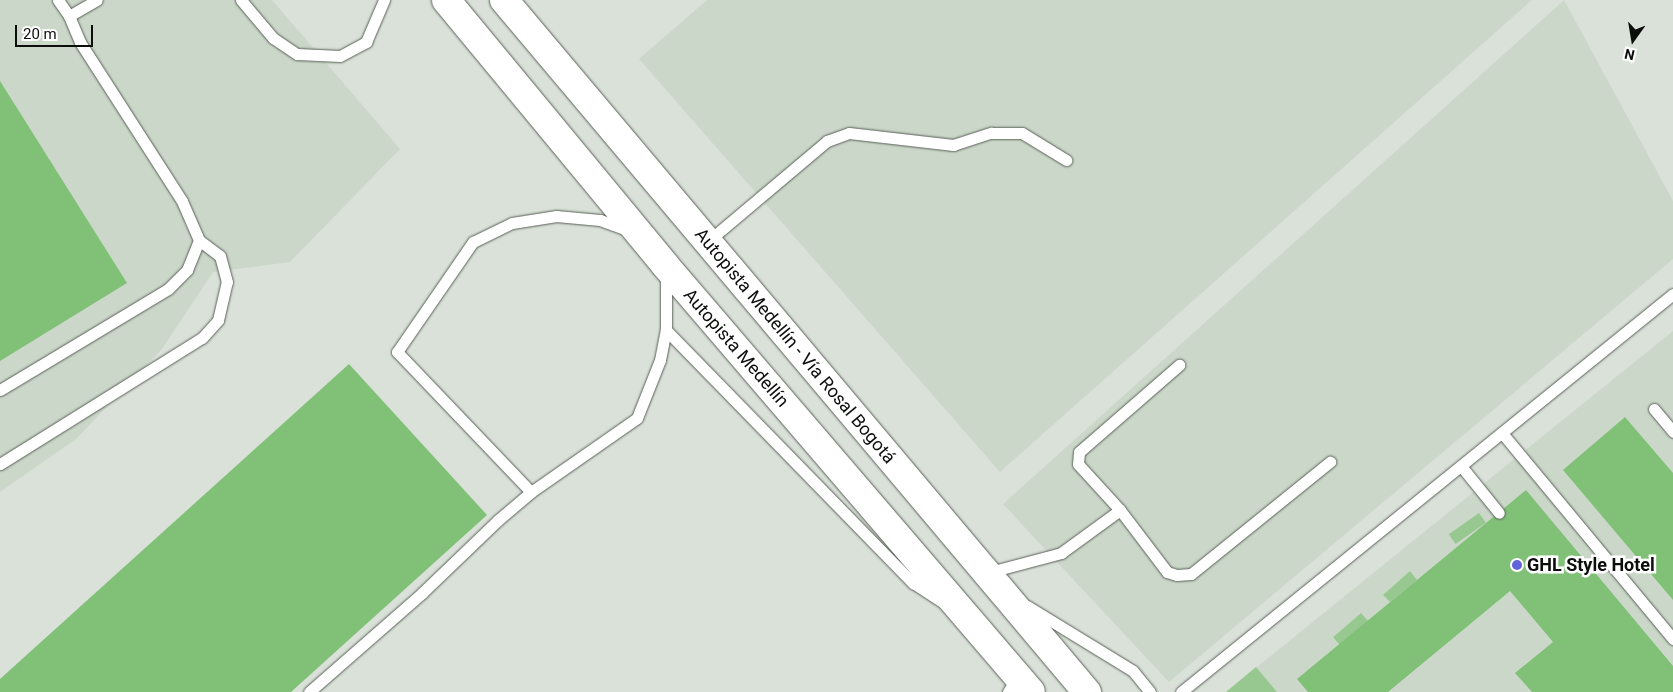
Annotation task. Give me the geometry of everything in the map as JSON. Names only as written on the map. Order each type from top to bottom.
[{"type":"highway","name":"Autopista Medellín","points":[[446,0],[665,265],[966,615],[1019,687]]},
{"type":"highway","name":"Autopista Medellín - Vía Rosal Bogotá","points":[[504,0],[1087,692]]},
{"type":"lane","points":[[0,464],[202,338],[218,320],[227,282],[220,256],[199,240],[182,201],[80,42],[69,16],[58,0]]},
{"type":"lane","points":[[69,16],[97,0]]},
{"type":"lane","points":[[241,0],[273,38],[297,54],[340,56],[366,42],[384,0]]},
{"type":"lane","points":[[707,242],[828,140],[849,133],[953,145],[991,133],[1022,133],[1066,160]]},
{"type":"lane","points":[[531,492],[397,352],[473,242],[512,223],[556,216],[600,220],[641,235]]},
{"type":"lane","points":[[0,390],[168,289],[187,270],[199,240]]},
{"type":"lane","points":[[309,692],[531,492],[637,418],[651,390],[666,330],[665,265]]},
{"type":"lane","points":[[1181,692],[1673,294]]},
{"type":"lane","points":[[666,330],[913,583],[926,594],[966,615]]},
{"type":"lane","points":[[1179,365],[1079,452],[1078,464],[1120,510],[1167,572],[1191,574],[1330,462]]},
{"type":"lane","points":[[1654,409],[1673,432]]},
{"type":"lane","points":[[1502,433],[1673,640]]},
{"type":"lane","points":[[1461,466],[1499,513]]},
{"type":"lane","points":[[994,582],[1061,553],[1120,510]]},
{"type":"lane","points":[[994,582],[1133,671],[1150,692]]},
{"type":"shaded area","points":[[0,0],[272,0],[400,149],[290,262],[213,272],[162,349],[76,439],[0,492]]},
{"type":"shaded area","points":[[707,0],[1532,0],[1000,472],[639,59]]},
{"type":"shaded area","points":[[1564,0],[1673,201],[1673,259],[1169,682],[1003,504]]},
{"type":"shaded area","points":[[1673,331],[1673,692],[1226,692],[1528,448]]},
{"type":"green space","points":[[1479,513],[1486,523],[1456,544],[1449,534]]},
{"type":"green space","points":[[1410,571],[1417,580],[1390,602],[1383,595]]},
{"type":"green space","points":[[1361,613],[1368,621],[1340,646],[1333,637]]},
{"type":"green space","points":[[1256,667],[1277,692],[1226,692]]},
{"type":"building","points":[[0,81],[127,283],[0,361]]},
{"type":"building","points":[[349,364],[487,515],[291,692],[0,692],[0,679]]},
{"type":"building","points":[[1625,417],[1673,473],[1673,600],[1563,470]]},
{"type":"building","points":[[1526,490],[1673,666],[1673,692],[1532,692],[1515,673],[1553,642],[1510,591],[1388,692],[1308,692],[1297,679]]},
{"type":"place","name":"GHL Style Hotel","points":[[1517,565]]}]
